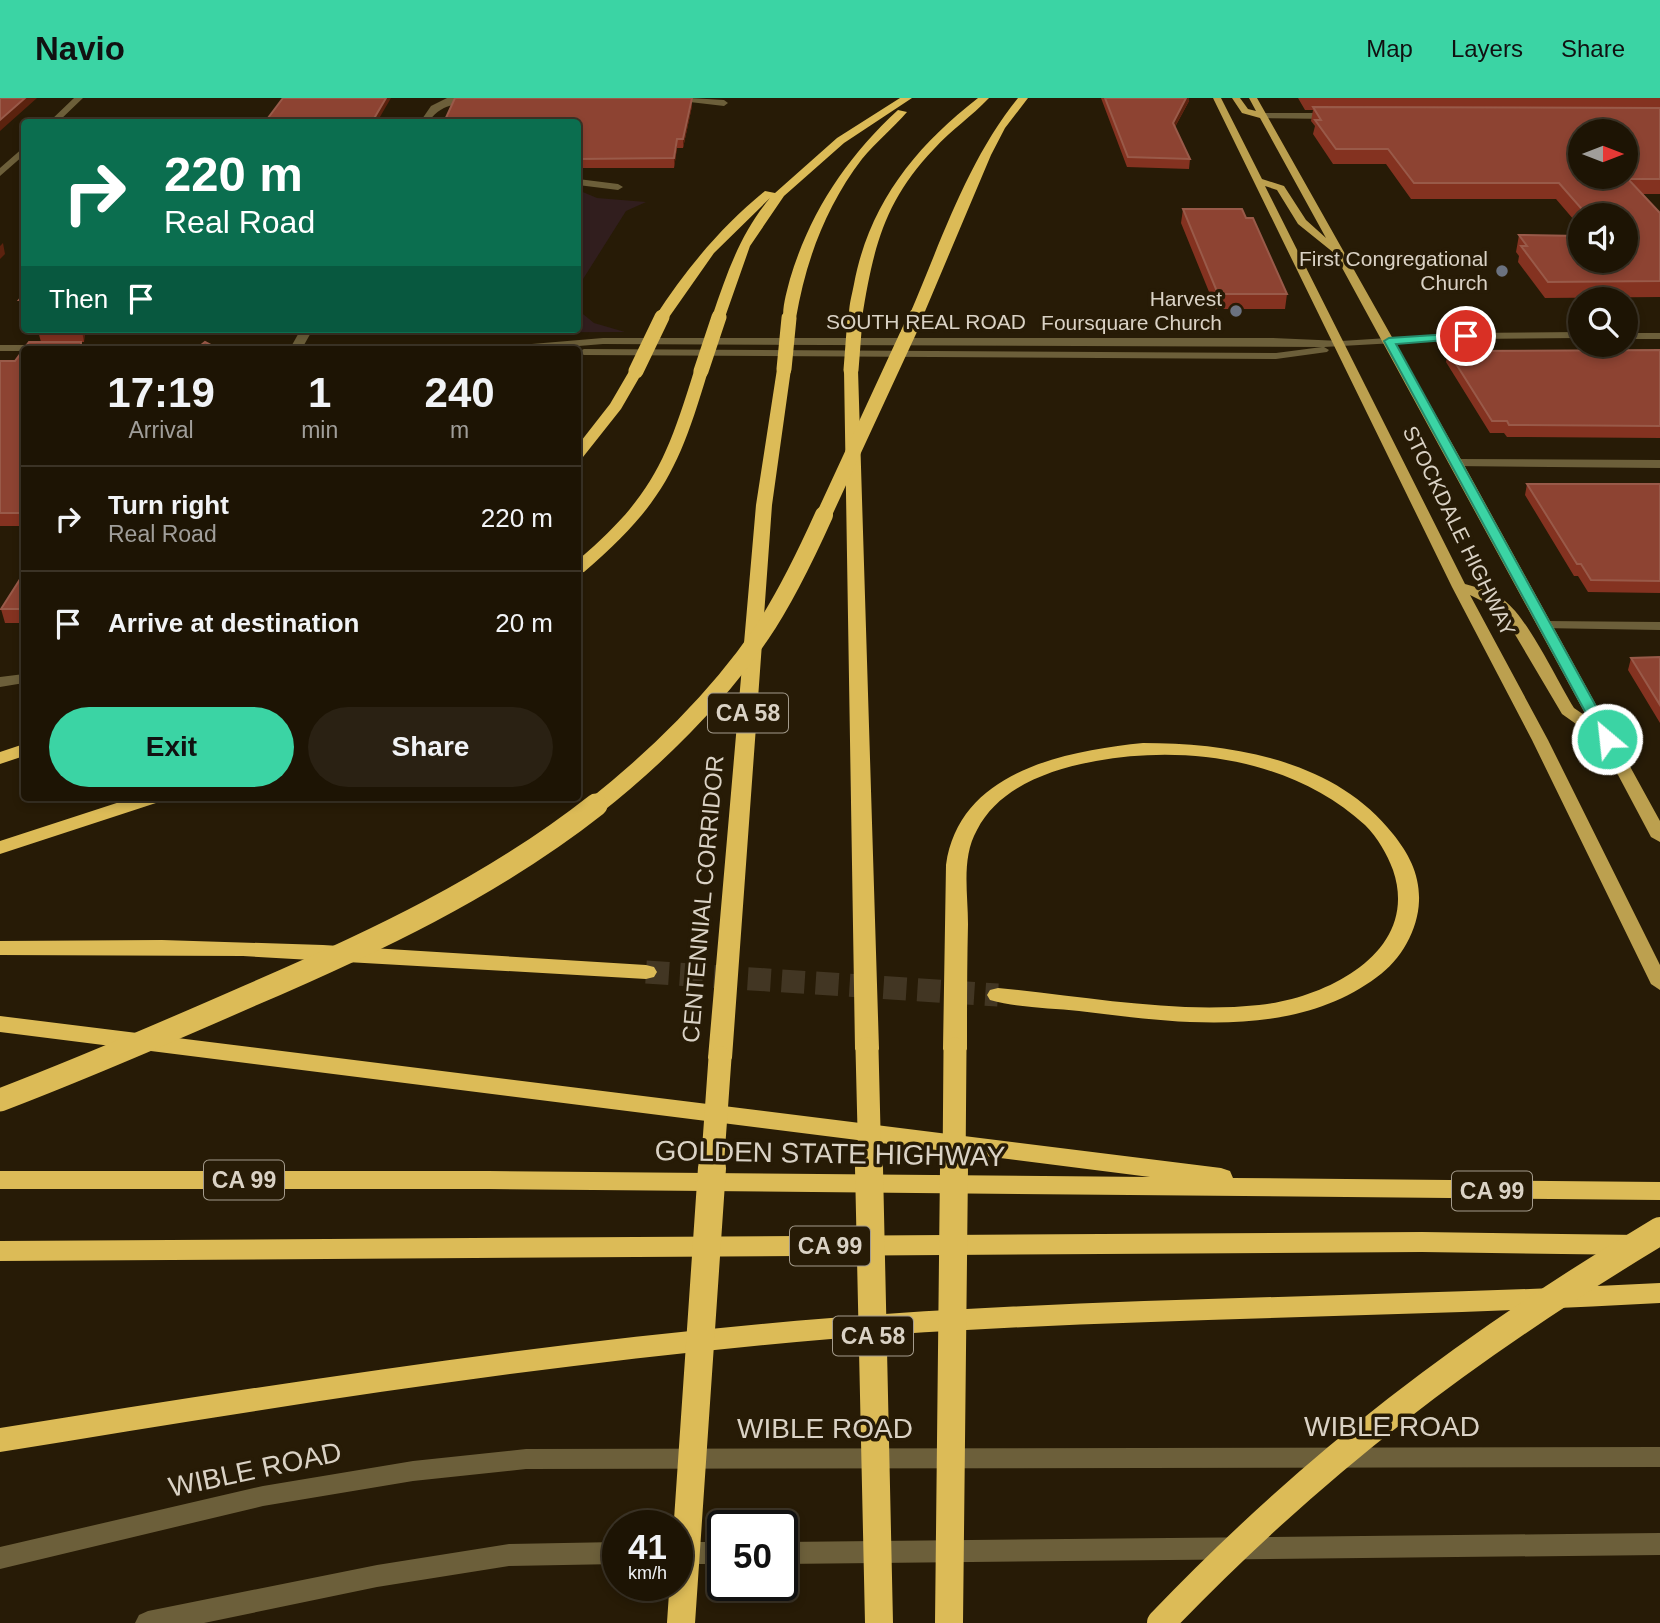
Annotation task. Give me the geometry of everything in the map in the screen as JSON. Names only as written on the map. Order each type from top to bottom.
[{"type":"highway","points":[[581,450],[617,405],[662,317],[695,266],[728,229],[767,195],[861,127],[907,98]]},
{"type":"highway","name":"CENTENNIAL CORRIDOR","points":[[681,1623],[720,1058],[764,505],[789,318],[806,246],[830,198],[878,135],[920,98]]},
{"type":"highway","name":"CA 58","points":[[879,1623],[851,370],[855,318],[868,249],[886,206],[928,148],[984,98]]},
{"type":"highway","points":[[0,1100],[138,1045],[319,966],[419,917],[554,838],[610,794],[698,711],[732,672],[772,616],[802,563],[916,316],[985,155],[1000,127],[1023,98]]},
{"type":"highway","points":[[581,565],[622,528],[659,482],[680,439],[719,317],[749,236],[773,201],[811,164]]},
{"type":"highway","points":[[949,1623],[957,871],[964,835],[986,804],[1020,779],[1042,769],[1088,756],[1143,749],[1204,751],[1261,762],[1311,780],[1353,805],[1387,838],[1407,874],[1411,894],[1410,914],[1403,934],[1391,953],[1374,970],[1352,985],[1293,1006],[1264,1012],[1199,1014],[998,995]]},
{"type":"highway","points":[[0,758],[21,751]]},
{"type":"highway","points":[[0,848],[143,801]]},
{"type":"highway","points":[[0,948],[160,946],[286,950],[646,972]]},
{"type":"highway","points":[[0,1024],[1324,1190]]},
{"type":"highway","name":"GOLDEN STATE HIGHWAY","points":[[0,1180],[488,1180],[1324,1190],[1660,1191]]},
{"type":"highway","points":[[1161,1623],[1249,1534],[1411,1394],[1558,1290],[1660,1231]]},
{"type":"highway","name":"CA 99","points":[[0,1251],[1408,1242],[1660,1245]]},
{"type":"highway","points":[[0,1440],[439,1371],[802,1331],[1091,1312],[1392,1306],[1660,1293]]},
{"type":"main road","name":"STOCKDALE HIGHWAY","points":[[1217,98],[1459,587],[1540,740],[1660,984]]},
{"type":"main road","points":[[1236,98],[1245,111],[1263,116]]},
{"type":"main road","name":"STOCKDALE HIGHWAY","points":[[1254,98],[1457,463],[1660,837]]},
{"type":"main road","points":[[1259,181],[1281,188],[1302,222],[1342,257]]},
{"type":"main road","points":[[1459,587],[1480,593],[1501,605],[1516,624],[1568,711],[1607,739]]},
{"type":"street","points":[[56,119],[79,98]]},
{"type":"street","points":[[426,119],[433,106],[444,100],[489,98]]},
{"type":"street","points":[[653,99],[724,103]]},
{"type":"street","points":[[1263,116],[1346,116]]},
{"type":"street","points":[[0,173],[21,153]]},
{"type":"street","points":[[581,182],[618,187]]},
{"type":"street","name":"SOUTH REAL ROAD","points":[[544,346],[628,341],[1273,341],[1341,344],[1466,336],[1568,335]]},
{"type":"street","points":[[1638,335],[1660,336]]},
{"type":"street","name":"SOUTH REAL ROAD","points":[[581,352],[1276,356],[1313,352],[1341,344]]},
{"type":"street","name":"SOUTH REAL ROAD","points":[[0,348],[21,348]]},
{"type":"street","points":[[1457,463],[1660,464]]},
{"type":"street","points":[[1545,625],[1660,626]]},
{"type":"street","points":[[0,682],[21,679]]},
{"type":"street","name":"WIBLE ROAD","points":[[0,1558],[263,1496],[413,1471],[526,1459],[1660,1457]]},
{"type":"street","points":[[798,1553],[1660,1544]]},
{"type":"street","points":[[148,1623],[377,1576],[509,1555],[602,1553]]},
{"type":"shaded area","points":[[581,191],[597,198],[646,202],[626,211],[581,282]]},
{"type":"shaded area","points":[[581,312],[594,323],[625,332],[581,332]]},
{"type":"building","points":[[0,98],[25,98],[0,120]]},
{"type":"building","points":[[283,98],[386,98],[374,119],[267,119]]},
{"type":"building","points":[[455,98],[692,98],[683,139],[677,139],[674,158],[581,159],[581,119],[445,119]]},
{"type":"building","points":[[1105,98],[1186,98],[1173,123],[1190,159],[1128,157]]},
{"type":"building","points":[[1313,107],[1660,108],[1660,179],[1638,179],[1638,119],[1568,119],[1568,189],[1637,189],[1660,213],[1660,281],[1548,282],[1521,246],[1527,246],[1519,235],[1568,236],[1568,273],[1638,273],[1638,203],[1576,203],[1559,183],[1414,183],[1388,149],[1336,149],[1315,120],[1321,120]]},
{"type":"building","points":[[1183,209],[1242,209],[1246,218],[1253,218],[1287,294],[1218,294]]},
{"type":"building","points":[[29,342],[81,342],[81,346],[26,346]]},
{"type":"building","points":[[1568,350],[1568,357],[1638,357],[1638,350],[1660,350],[1660,426],[1509,425],[1507,421],[1492,421],[1448,351]]},
{"type":"building","points":[[21,353],[21,513],[0,513],[0,361],[15,361]]},
{"type":"building","points":[[1527,484],[1660,484],[1660,581],[1591,580],[1581,564],[1577,564]]},
{"type":"building","points":[[21,578],[21,609],[1,609]]},
{"type":"building","points":[[1660,657],[1660,705],[1631,658]]},
{"type":"tunnel","points":[[646,972],[998,995]]},
{"type":"place","name":"First Congregational Church","points":[[1502,271]]},
{"type":"place","name":"Harvest Foursquare Church","points":[[1236,311]]},
{"type":"route","points":[[1466,336],[1389,341],[1607,739]]}]
